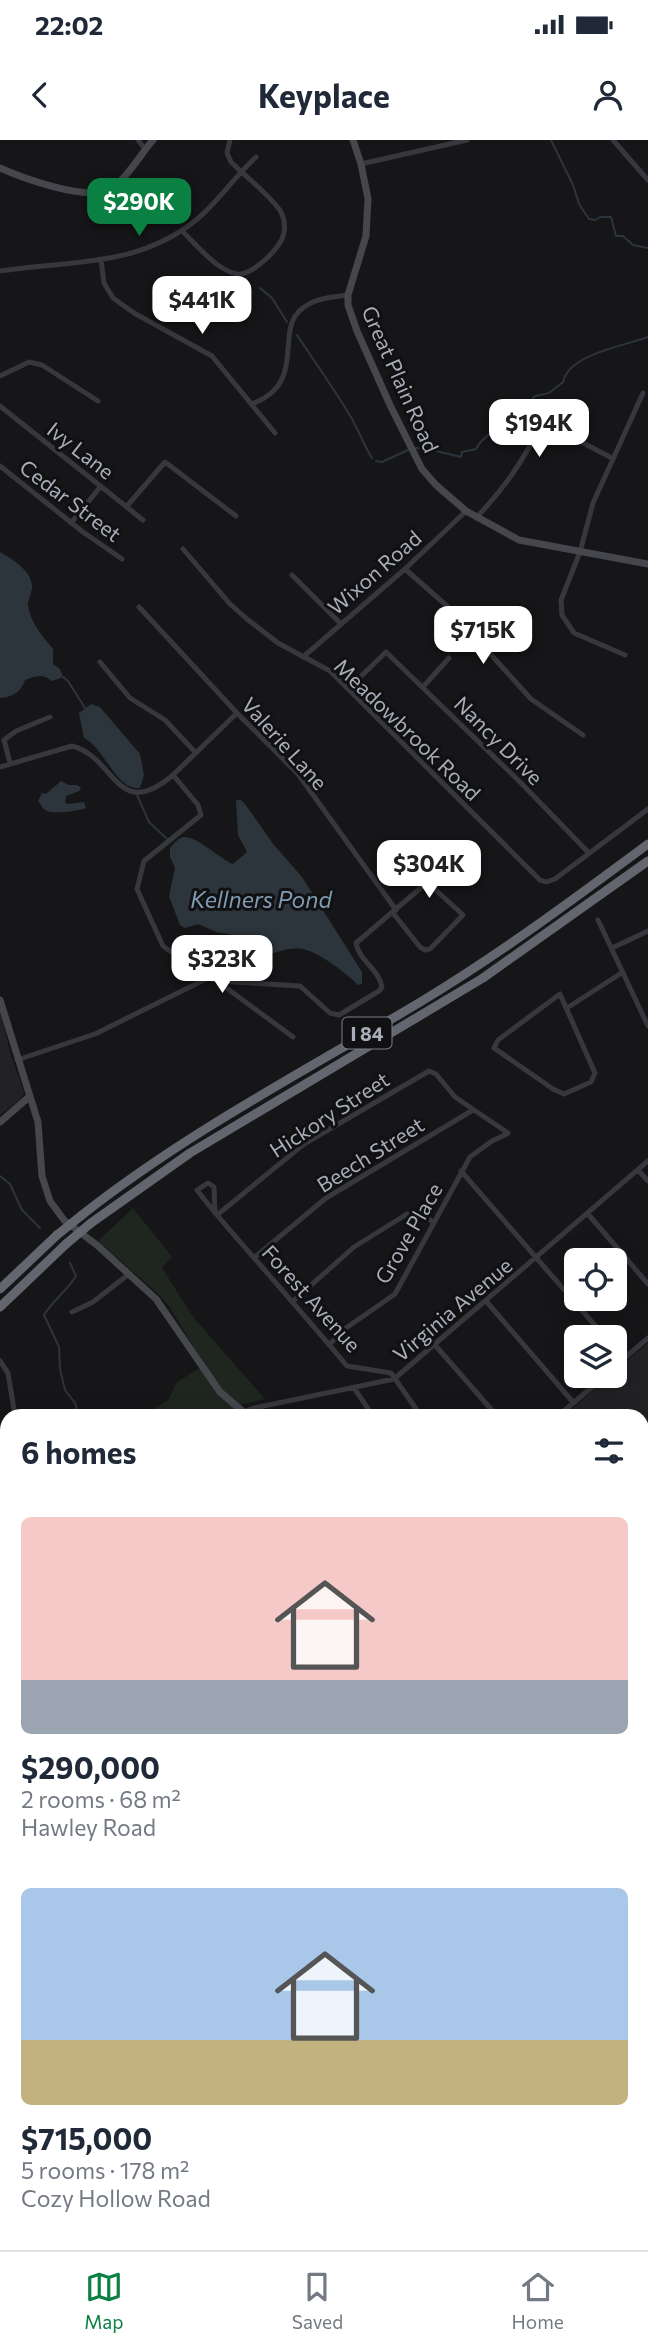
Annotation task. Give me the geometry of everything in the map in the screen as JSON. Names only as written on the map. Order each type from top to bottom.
[{"type":"highway","name":"I 84","points":[[0,1289],[82,1215],[184,1142],[485,961],[550,917],[648,844]]},
{"type":"highway","name":"I 84","points":[[0,1309],[18,1289],[91,1223],[190,1153],[483,978],[648,861]]},
{"type":"highway","points":[[0,1280],[47,1244]]},
{"type":"street","points":[[138,140],[145,149]]},
{"type":"street","points":[[0,168],[21,177],[80,192],[101,192],[116,184],[153,140]]},
{"type":"street","points":[[182,231],[219,265],[229,272],[241,274],[255,269],[281,242],[284,225],[282,213],[231,162],[227,153],[230,140]]},
{"type":"street","name":"Great Plain Road","points":[[353,140],[368,198],[367,226],[348,295],[350,316],[415,456],[436,485],[466,511],[519,540],[648,564]]},
{"type":"street","points":[[361,164],[467,140]]},
{"type":"street","points":[[613,140],[648,180]]},
{"type":"street","points":[[0,271],[101,260],[142,251],[182,231],[199,217],[256,157]]},
{"type":"street","points":[[101,260],[104,283],[113,298],[134,313],[212,356],[275,433]]},
{"type":"street","points":[[252,404],[261,401],[282,382],[286,373],[289,334],[293,320],[300,310],[314,301],[348,295]]},
{"type":"street","points":[[0,376],[29,362],[42,365],[99,401]]},
{"type":"street","points":[[625,655],[581,638],[569,628],[562,615],[562,594],[580,552],[593,503],[643,393]]},
{"type":"street","name":"Ivy Lane","points":[[0,405],[144,520]]},
{"type":"street","points":[[477,518],[506,486],[543,422],[612,458]]},
{"type":"street","points":[[127,506],[165,462],[236,516]]},
{"type":"street","name":"Cedar Street","points":[[0,466],[71,523],[122,559]]},
{"type":"street","points":[[71,523],[101,486]]},
{"type":"street","name":"Wixon Road","points":[[303,657],[405,569],[466,511]]},
{"type":"street","name":"Meadowbrook Road","points":[[183,549],[237,611],[278,643],[330,671],[536,877],[546,882],[555,879],[588,852]]},
{"type":"street","points":[[405,569],[447,606],[531,699],[583,735]]},
{"type":"street","points":[[292,575],[340,623]]},
{"type":"street","name":"Valerie Lane","points":[[139,607],[237,713],[298,774],[394,912],[420,947],[430,949],[463,915],[428,883],[394,912]]},
{"type":"street","name":"Nancy Drive","points":[[348,689],[386,652],[588,852]]},
{"type":"street","points":[[424,687],[449,658]]},
{"type":"street","points":[[100,662],[130,698],[164,720],[196,753]]},
{"type":"street","points":[[0,767],[72,746],[87,754],[132,792],[144,793],[155,789],[173,775],[237,713]]},
{"type":"street","points":[[10,764],[4,740],[50,717]]},
{"type":"street","points":[[173,775],[198,805],[201,815],[144,861],[137,889],[163,946],[208,978],[217,981],[300,986],[306,988],[330,1013],[339,1015],[382,987],[380,978],[357,951],[356,943],[394,912]]},
{"type":"street","points":[[588,852],[648,809]]},
{"type":"street","points":[[598,920],[648,1026]]},
{"type":"street","points":[[612,948],[648,931]]},
{"type":"street","points":[[567,1009],[623,972]]},
{"type":"street","points":[[17,1060],[95,1034],[208,978]]},
{"type":"street","points":[[217,981],[293,1037]]},
{"type":"street","points":[[560,994],[567,1009],[595,1073],[591,1083],[564,1094],[543,1083],[494,1048],[498,1040],[554,997],[560,994]]},
{"type":"street","points":[[0,1000],[39,1126],[42,1176],[50,1201],[64,1220],[98,1246],[163,1307],[213,1383],[238,1409]]},
{"type":"street","name":"Hickory Street","points":[[216,1214],[304,1143],[429,1071],[436,1074],[455,1097],[473,1110]]},
{"type":"street","points":[[0,1122],[29,1097]]},
{"type":"street","name":"Grove Place","points":[[329,1345],[346,1328],[394,1294],[470,1157],[508,1133],[473,1110]]},
{"type":"street","name":"Beech Street","points":[[254,1258],[326,1198],[473,1110]]},
{"type":"street","name":"Virginia Avenue","points":[[252,1409],[394,1379],[648,1161]]},
{"type":"street","points":[[638,1170],[648,1181]]},
{"type":"street","points":[[461,1171],[595,1325]]},
{"type":"street","name":"Forest Avenue","points":[[216,1214],[214,1187],[208,1183],[204,1184],[197,1190],[216,1214],[347,1366],[382,1370],[391,1373],[394,1379]]},
{"type":"street","points":[[588,1213],[648,1284]]},
{"type":"street","points":[[292,1303],[354,1247],[407,1214],[422,1214],[433,1222]]},
{"type":"street","points":[[72,1312],[93,1302],[129,1274]]},
{"type":"street","points":[[486,1301],[573,1402]]},
{"type":"street","points":[[627,1356],[648,1338]]},
{"type":"street","points":[[435,1345],[491,1409]]},
{"type":"street","points":[[0,1362],[8,1373],[14,1409]]},
{"type":"street","points":[[394,1379],[416,1409]]},
{"type":"street","points":[[354,1388],[368,1409]]},
{"type":"street","points":[[566,1409],[590,1388]]},
{"type":"shaded area","points":[[0,1008],[11,1056],[24,1092],[22,1098],[0,1115]]},
{"type":"shaded area","points":[[133,1208],[172,1257],[162,1268],[194,1318],[265,1399],[244,1404],[236,1409],[155,1409],[168,1400],[177,1382],[205,1365],[169,1306],[98,1241]]},
{"type":"shaded area","points":[[648,1343],[648,1409],[572,1409],[596,1388],[627,1388],[627,1360]]},
{"type":"water","points":[[0,552],[21,566],[29,576],[32,588],[28,603],[31,617],[53,649],[53,664],[60,669],[63,677],[52,681],[42,676],[32,677],[25,680],[16,693],[0,698]]},
{"type":"water","points":[[91,704],[100,707],[140,754],[144,775],[140,788],[131,787],[117,776],[98,750],[84,738],[79,713]]},
{"type":"water","points":[[61,781],[81,788],[66,796],[65,803],[84,802],[86,808],[59,812],[44,809],[38,801],[42,793],[46,794]]},
{"type":"water","name":"Kellners Pond","points":[[236,800],[245,804],[274,845],[302,877],[362,972],[362,984],[358,985],[332,964],[308,950],[257,953],[238,942],[233,935],[216,932],[198,924],[185,928],[180,925],[169,896],[175,868],[170,857],[170,848],[177,840],[188,837],[233,864],[247,852],[238,835]]},
{"type":"waterway","points":[[551,140],[573,185],[579,204],[589,219],[611,217],[616,236],[623,236],[633,245],[648,248]]},
{"type":"waterway","points":[[260,288],[272,298],[287,322]]},
{"type":"waterway","points":[[297,335],[343,404],[372,458]]},
{"type":"waterway","points":[[416,448],[461,457],[462,452],[476,449],[492,432],[529,413],[528,404],[535,396],[549,393],[563,382],[567,372],[575,364],[599,352],[648,337]]},
{"type":"waterway","points":[[376,461],[382,462],[408,450]]},
{"type":"waterway","points":[[63,677],[85,708]]},
{"type":"waterway","points":[[137,795],[149,822],[167,839]]},
{"type":"waterway","points":[[0,1176],[10,1184],[22,1210],[40,1228]]},
{"type":"waterway","points":[[70,1263],[76,1276],[44,1315],[59,1347],[65,1390],[77,1409]]}]
